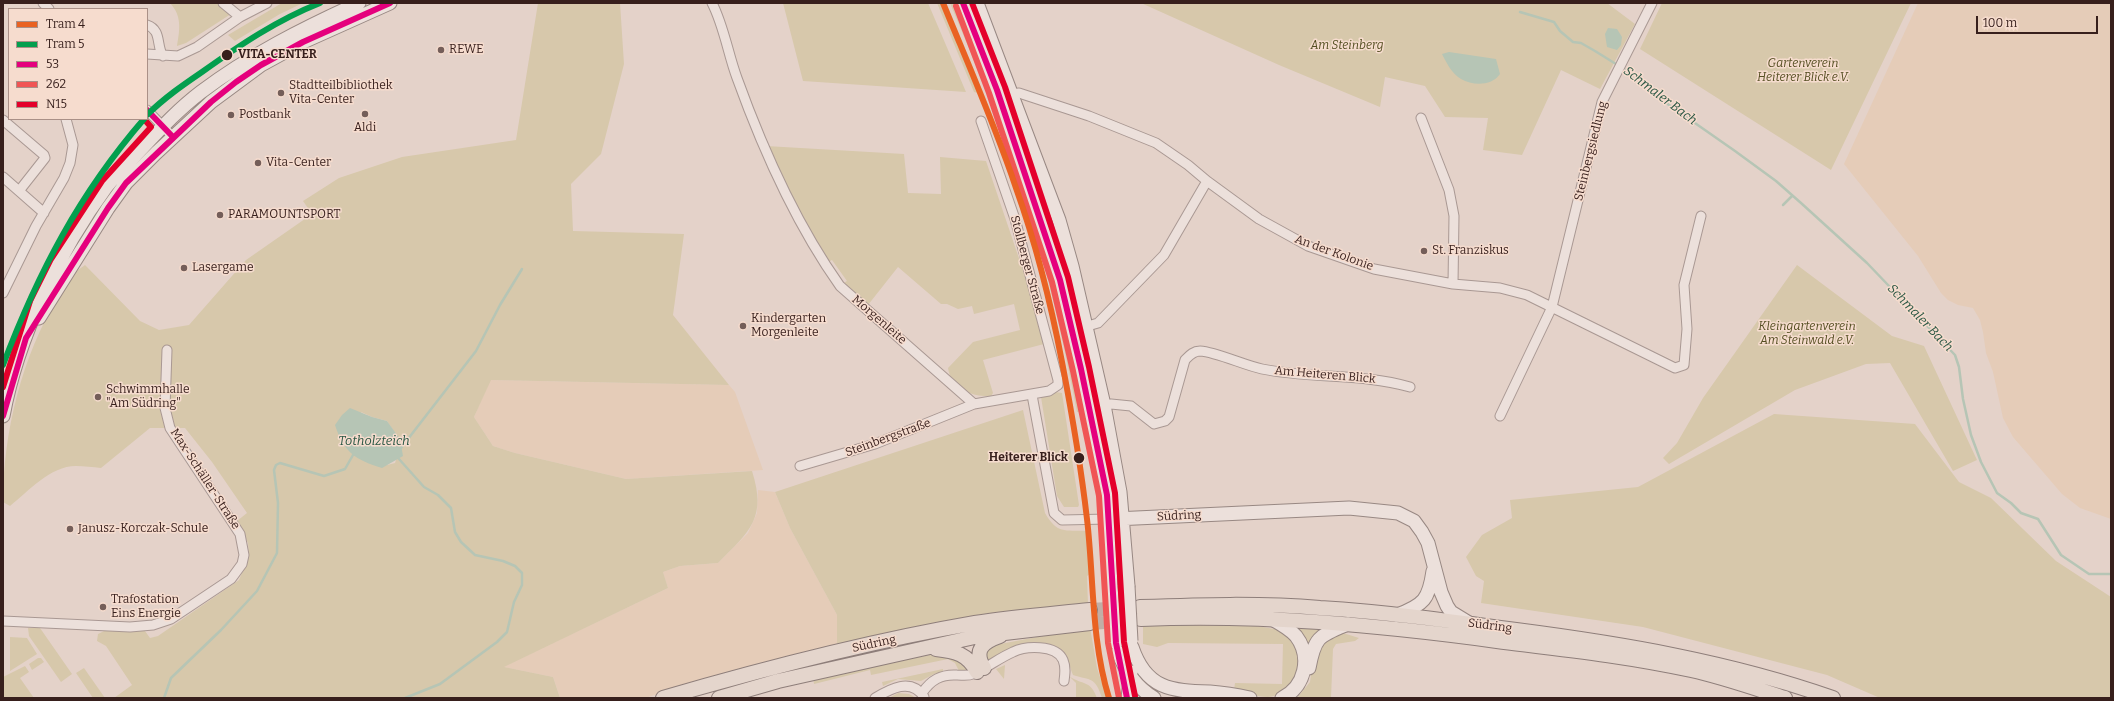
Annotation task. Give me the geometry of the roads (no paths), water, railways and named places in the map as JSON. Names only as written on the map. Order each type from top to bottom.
[{"type":"main road","points":[[3,416],[26,338],[38,304],[58,263],[108,186],[162,127],[200,93],[256,56],[317,22],[360,3]]},
{"type":"main road","points":[[26,338],[126,183],[218,95],[261,65],[329,29],[390,3]]},
{"type":"main road","name":"Stollberger Straße","points":[[963,3],[1022,163],[1060,280],[1072,329],[1107,495],[1111,587],[1117,648],[1128,681]]},
{"type":"main road","points":[[976,3],[1059,220],[1072,266],[1104,405],[1124,519],[1132,644],[1128,681],[1128,698]]},
{"type":"main road","name":"Südring","points":[[1109,519],[1350,508],[1398,513],[1414,521],[1428,543],[1432,559]]},
{"type":"main road","points":[[1397,615],[1414,608],[1425,600],[1430,589],[1432,559]]},
{"type":"main road","points":[[1432,559],[1441,592],[1447,606],[1451,612],[1471,624]]},
{"type":"main road","name":"Südring","points":[[1785,698],[1692,671],[1636,660],[1349,623],[1270,618],[1191,617],[1141,613],[1255,605],[1320,608],[1471,624],[1585,639],[1692,658],[1743,669],[1833,698]]},
{"type":"main road","name":"Südring","points":[[663,698],[775,666],[866,645],[976,623],[1090,616],[1012,632],[979,636],[920,649],[778,681],[719,698]]},
{"type":"main road","points":[[1270,618],[1296,636],[1304,654],[1305,664],[1300,683],[1294,690],[1282,698]]},
{"type":"main road","points":[[1292,698],[1304,684],[1308,675],[1311,652],[1318,640],[1329,631],[1349,623]]},
{"type":"main road","points":[[980,670],[978,656],[979,650],[995,638],[1012,632]]},
{"type":"main road","points":[[1132,644],[1140,667],[1160,685],[1176,691],[1229,694],[1250,698]]},
{"type":"main road","points":[[920,649],[945,650],[962,654],[980,670]]},
{"type":"main road","points":[[1128,681],[1141,675],[1153,680]]},
{"type":"main road","points":[[1128,681],[1154,698]]},
{"type":"street","points":[[223,3],[240,17]]},
{"type":"street","points":[[148,54],[178,56],[197,47],[240,17],[267,3]]},
{"type":"street","name":"Morgenleite","points":[[712,3],[737,78],[755,125],[786,193],[825,264],[840,286],[974,404]]},
{"type":"street","name":"Steinbergsiedlung","points":[[1500,416],[1552,307],[1602,102],[1652,3]]},
{"type":"street","points":[[148,25],[151,26],[158,35],[158,49],[163,56]]},
{"type":"street","name":"An der Kolonie","points":[[1012,94],[1019,93],[1089,116],[1156,143],[1188,165],[1206,181],[1259,219],[1308,246],[1374,268],[1453,284]]},
{"type":"street","points":[[148,111],[173,137]]},
{"type":"street","points":[[1421,118],[1449,190],[1454,216],[1453,284],[1500,288],[1527,295],[1675,368],[1680,368],[1684,365],[1687,329],[1684,285],[1701,216]]},
{"type":"street","points":[[3,120],[44,155],[45,158],[19,191]]},
{"type":"street","points":[[3,293],[44,213],[64,178],[73,152],[72,140],[66,120]]},
{"type":"street","name":"Stollberger Straße","points":[[981,121],[1015,219],[1058,380],[1055,388],[1032,395]]},
{"type":"street","points":[[3,177],[44,213]]},
{"type":"street","points":[[1072,329],[1098,323],[1164,255],[1206,181]]},
{"type":"street","name":"Max-Schäller-Straße","points":[[3,621],[130,627],[152,625],[171,618],[184,611],[231,579],[237,573],[244,555],[240,534],[170,428],[165,408],[167,350]]},
{"type":"street","name":"Am Heiteren Blick","points":[[1104,405],[1110,404],[1131,406],[1154,424],[1165,421],[1169,416],[1185,360],[1190,355],[1200,351],[1269,370],[1298,375],[1377,380],[1410,387]]},
{"type":"street","points":[[974,404],[1032,395],[1054,513],[1062,520],[1109,519]]},
{"type":"street","name":"Steinbergstraße","points":[[800,466],[875,444],[974,404]]},
{"type":"street","points":[[875,698],[893,687],[904,686],[913,687],[923,696],[935,679],[943,676],[972,674],[1013,652],[1022,649],[1043,649],[1058,654],[1063,659],[1065,670],[1064,681]]},
{"type":"water","points":[[1608,28],[1617,29],[1622,37],[1621,45],[1617,50],[1607,47],[1605,34]]},
{"type":"water","points":[[1449,52],[1496,59],[1500,74],[1492,81],[1482,84],[1471,83],[1461,79],[1452,71],[1442,54]]},
{"type":"water","name":"Totholzteich","points":[[350,408],[387,421],[400,439],[403,456],[382,468],[365,462],[352,454],[342,442],[335,425],[342,415]]},
{"type":"waterway","name":"Schmaler Bach","points":[[1520,12],[1554,22],[1560,31],[1573,42],[1581,43],[1624,69],[1639,84],[1776,181],[1867,263],[1955,355],[1959,367],[1963,399],[1971,435],[1981,462],[1997,493],[2011,503],[2021,513],[2038,519],[2061,555],[2089,574],[2111,574]]},
{"type":"waterway","name":"Schmaler Bach","points":[[1783,205],[1792,196]]},
{"type":"waterway","points":[[401,448],[476,351],[500,305],[522,269]]},
{"type":"waterway","points":[[164,698],[171,678],[221,630],[257,591],[277,553],[278,503],[274,470],[276,465],[280,463],[324,476],[345,469],[353,455]]},
{"type":"waterway","points":[[399,459],[424,487],[438,495],[451,508],[455,532],[461,542],[475,555],[503,561],[515,566],[522,573],[522,585],[514,602],[507,632],[497,642],[440,684],[405,698]]},
{"type":"tunnel","points":[[1090,610],[1140,607]]},
{"type":"tunnel","points":[[1090,623],[1141,619]]},
{"type":"tram line","name":"5","points":[[148,114],[181,87],[245,43],[274,25],[320,3]]},
{"type":"tram line","name":"4","points":[[943,3],[1008,164],[1030,231],[1048,296],[1062,362],[1079,460],[1087,519],[1096,632],[1103,676],[1109,698]]},
{"type":"tram line","name":"5","points":[[3,365],[31,298],[62,236],[99,176],[143,120]]},
{"type":"place","name":"REWE","points":[[441,50]]},
{"type":"place","name":"VITA-CENTER","points":[[227,55]]},
{"type":"place","name":"Stadtteilbibliothek Vita-Center","points":[[281,93]]},
{"type":"place","name":"Aldi","points":[[365,114]]},
{"type":"place","name":"Postbank","points":[[231,115]]},
{"type":"place","name":"Vita-Center","points":[[258,163]]},
{"type":"place","name":"PARAMOUNTSPORT","points":[[220,215]]},
{"type":"place","name":"St. Franziskus","points":[[1424,251]]},
{"type":"place","name":"Lasergame","points":[[184,268]]},
{"type":"place","name":"Kindergarten Morgenleite","points":[[743,326]]},
{"type":"place","name":"Schwimmhalle \"Am Südring\"","points":[[98,397]]},
{"type":"place","name":"Heiterer Blick","points":[[1079,458]]},
{"type":"place","name":"Janusz-Korczak-Schule","points":[[70,529]]},
{"type":"place","name":"Trafostation Eins Energie","points":[[103,607]]},
{"type":"park label","name":"Am Steinberg","points":[[1347,46]]},
{"type":"park label","name":"Gartenverein Heiterer Blick e.V.","points":[[1803,71]]},
{"type":"park label","name":"Kleingartenverein Am Steinwald e.V.","points":[[1807,334]]}]
